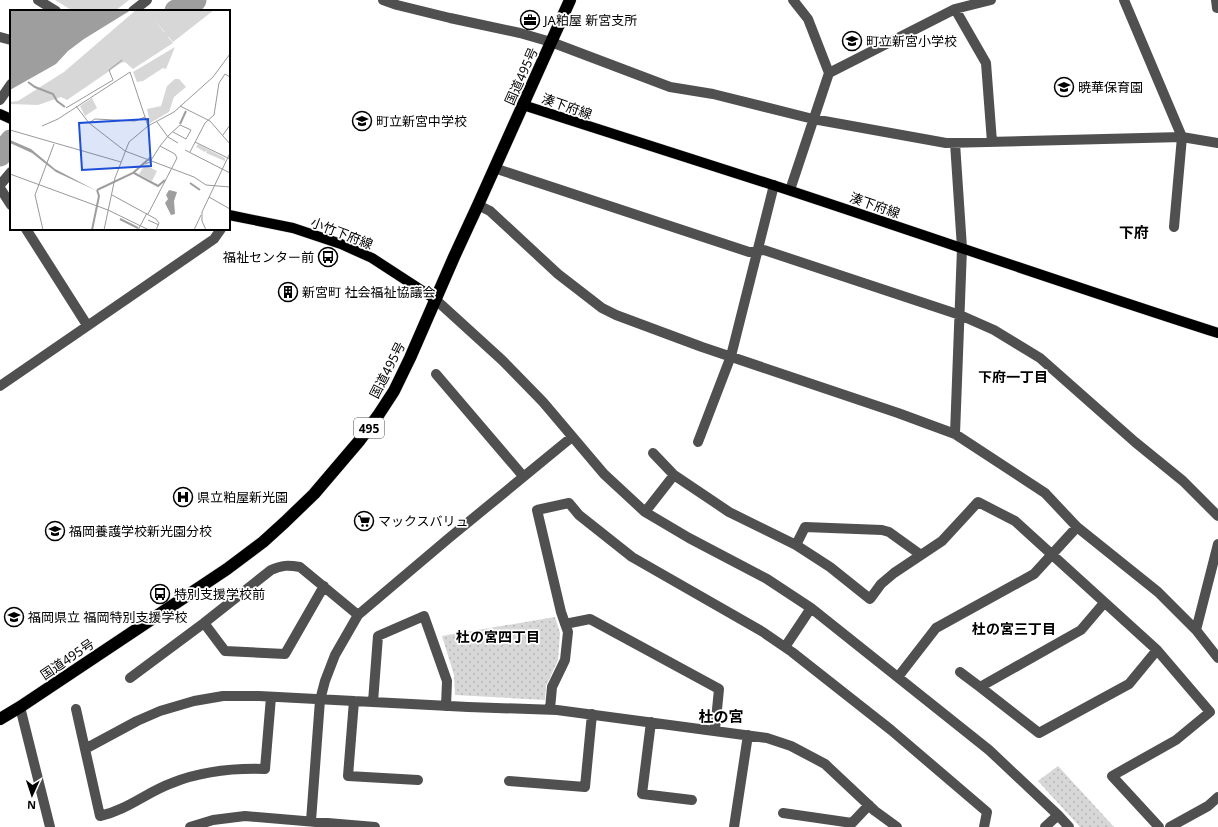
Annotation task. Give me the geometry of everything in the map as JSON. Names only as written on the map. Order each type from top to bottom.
[{"type":"highway","name":"国道495号","points":[[0,719],[227,569],[263,542],[319,488],[360,440],[394,390],[570,0]]},
{"type":"main road","name":"湊下府線","points":[[523,105],[613,135],[790,190],[1130,305],[1218,333]]},
{"type":"main road","points":[[0,114],[10,119]]},
{"type":"main road","name":"小竹下府線","points":[[230,216],[293,228],[341,244],[372,258],[435,299]]},
{"type":"street","points":[[38,0],[54,10]]},
{"type":"street","points":[[134,10],[147,0]]},
{"type":"street","points":[[383,0],[412,9],[520,33],[551,42],[670,87],[713,94],[813,119],[946,143],[1182,137],[1218,143]]},
{"type":"street","points":[[790,190],[829,73],[808,19],[793,0]]},
{"type":"street","points":[[829,73],[955,9],[991,0]]},
{"type":"street","points":[[1124,0],[1182,137],[1174,226]]},
{"type":"street","points":[[1216,0],[1218,8]]},
{"type":"street","points":[[955,9],[986,63],[992,142]]},
{"type":"street","points":[[0,37],[10,40]]},
{"type":"street","points":[[0,100],[10,85]]},
{"type":"street","points":[[955,143],[962,248],[955,434]]},
{"type":"street","points":[[494,168],[749,252],[764,250],[960,315],[994,330],[1040,358],[1135,442],[1182,481],[1218,516]]},
{"type":"street","points":[[0,185],[10,173]]},
{"type":"street","points":[[698,442],[731,356],[774,185]]},
{"type":"street","points":[[0,188],[10,203]]},
{"type":"street","points":[[478,205],[490,211],[558,274],[602,308],[616,315],[702,347],[898,413],[955,434],[1045,493],[1077,527],[1158,592],[1196,630],[1218,658]]},
{"type":"street","points":[[27,230],[87,325]]},
{"type":"street","points":[[0,386],[214,239],[220,230]]},
{"type":"street","points":[[435,299],[502,360],[543,402],[604,474],[646,512],[690,538],[767,579],[811,608],[988,750],[1069,827]]},
{"type":"street","points":[[436,374],[523,476]]},
{"type":"street","points":[[311,821],[320,700],[335,654],[358,615],[523,476],[572,437]]},
{"type":"street","points":[[653,453],[674,475],[729,512],[796,544],[830,567],[870,599],[882,584],[894,573],[942,541],[978,502],[1015,521],[1157,650],[1210,712],[1176,740],[1112,776],[1159,827]]},
{"type":"street","points":[[646,512],[674,475]]},
{"type":"street","points":[[550,709],[552,687],[565,660],[568,632],[537,510],[569,503],[579,515],[632,558],[763,632],[785,647],[891,730],[987,812],[984,827]]},
{"type":"street","points":[[796,544],[805,527],[882,530],[889,532],[921,555]]},
{"type":"street","points":[[898,677],[936,628],[1034,574],[1077,527]]},
{"type":"street","points":[[1196,630],[1218,544]]},
{"type":"street","points":[[130,678],[204,623],[271,570],[281,565],[300,567],[358,615]]},
{"type":"street","points":[[204,623],[225,651],[285,654],[324,586]]},
{"type":"street","points":[[980,687],[1081,630],[1104,603]]},
{"type":"street","points":[[785,647],[811,608]]},
{"type":"street","points":[[373,702],[378,636],[424,616],[447,681],[446,706]]},
{"type":"street","points":[[565,624],[590,619],[719,689],[714,730]]},
{"type":"street","points":[[960,672],[1039,733],[1129,684],[1157,650]]},
{"type":"street","points":[[85,749],[137,721],[160,711],[194,701],[223,696],[550,709],[748,735],[767,738],[791,746],[825,764],[869,805],[897,827]]},
{"type":"street","points":[[76,709],[100,816],[111,813],[172,783],[193,776],[240,768],[265,769],[271,697]]},
{"type":"street","points":[[354,701],[348,776],[418,780]]},
{"type":"street","points":[[20,707],[50,827]]},
{"type":"street","points":[[509,781],[585,787],[592,714]]},
{"type":"street","points":[[651,722],[642,794],[692,800]]},
{"type":"street","points":[[734,827],[748,735]]},
{"type":"street","points":[[1170,827],[1208,806],[1218,797]]},
{"type":"street","points":[[783,813],[852,823],[869,805]]},
{"type":"street","points":[[1045,827],[1058,815]]},
{"type":"street","points":[[190,827],[213,820],[245,816],[375,827]]},
{"type":"shaded area","points":[[55,0],[129,0],[116,10],[71,10]]},
{"type":"shaded area","points":[[555,617],[560,633],[558,660],[546,686],[545,700],[455,695],[454,675],[442,636]]},
{"type":"shaded area","points":[[1058,766],[1114,827],[1080,827],[1038,781]]},
{"type":"waterway","points":[[178,10],[195,0]]},
{"type":"waterway","points":[[0,155],[10,142]]},
{"type":"place","name":"JA粕屋 新宮支所","points":[[530,20]]},
{"type":"place","name":"町立新宮小学校","points":[[852,41]]},
{"type":"place","name":"暁華保育園","points":[[1064,87]]},
{"type":"place","name":"町立新宮中学校","points":[[362,121]]},
{"type":"place","name":"福祉センター前","points":[[328,257]]},
{"type":"place","name":"新宮町 社会福祉協議会","points":[[288,292]]},
{"type":"place","name":"県立粕屋新光園","points":[[183,497]]},
{"type":"place","name":"マックスバリュ","points":[[364,521]]},
{"type":"place","name":"福岡養護学校新光園分校","points":[[55,531]]},
{"type":"place","name":"特別支援学校前","points":[[160,594]]},
{"type":"place","name":"福岡県立 福岡特別支援学校","points":[[14,617]]},
{"type":"district","name":"下府","points":[[1134,232]]},
{"type":"district","name":"下府一丁目","points":[[1013,376]]},
{"type":"district","name":"杜の宮三丁目","points":[[1014,628]]},
{"type":"district","name":"杜の宮四丁目","points":[[498,636]]},
{"type":"district","name":"杜の宮","points":[[721,716]]}]
